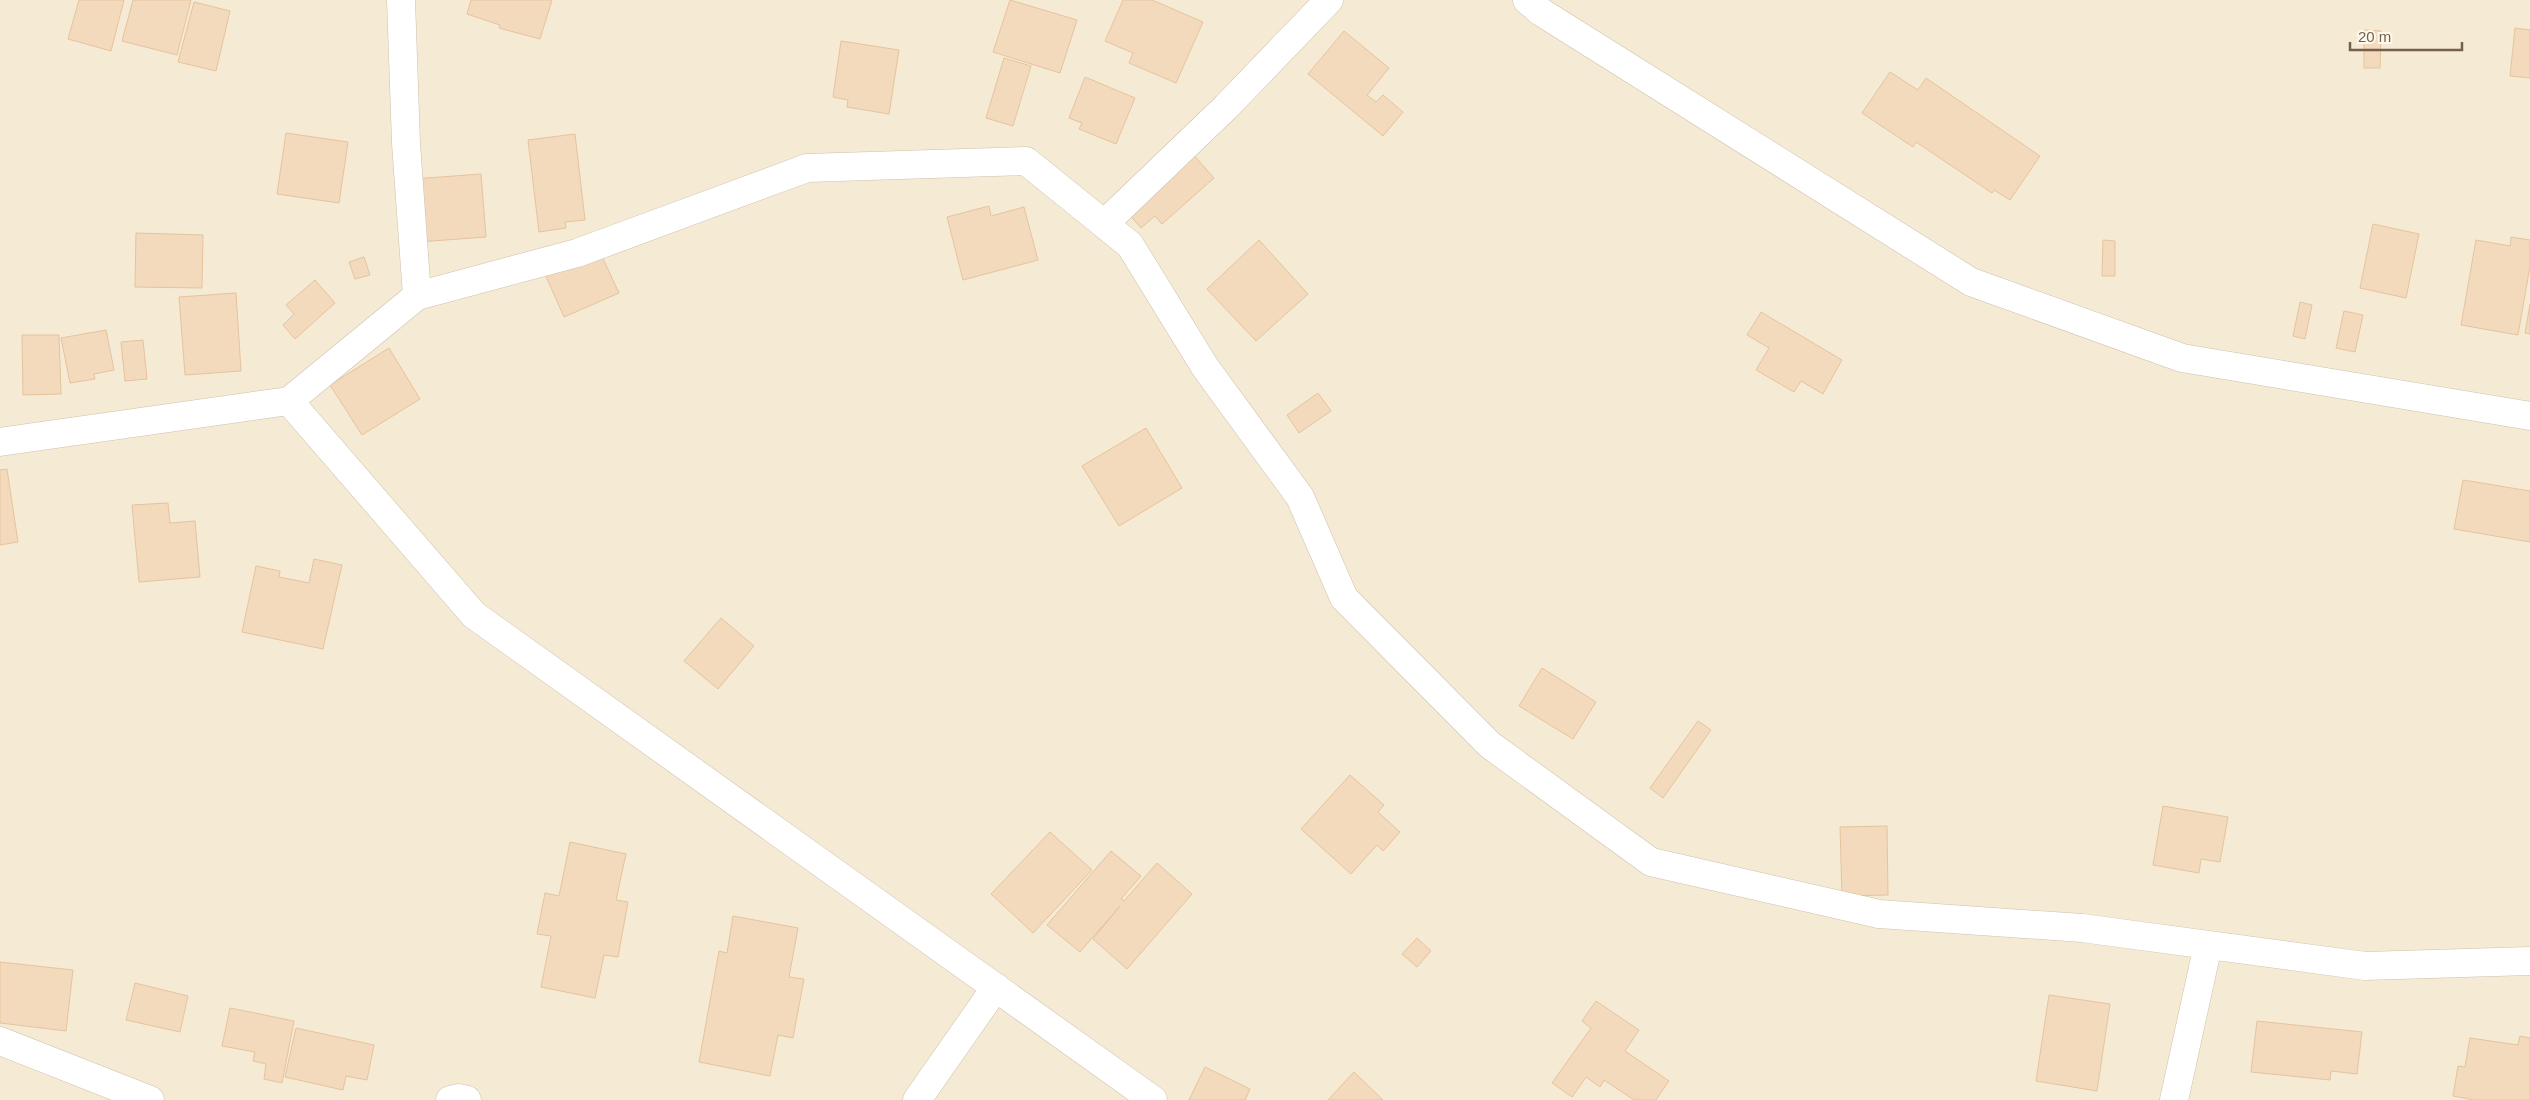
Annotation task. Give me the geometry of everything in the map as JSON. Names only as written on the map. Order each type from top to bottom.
[{"type":"street","points":[[401,0],[406,143],[417,296]]},
{"type":"street","points":[[1104,224],[1226,107],[1329,0]]},
{"type":"street","points":[[1527,0],[1541,12],[1683,103],[1971,282],[2182,358],[2530,416]]},
{"type":"street","points":[[0,442],[289,401],[417,296],[578,253],[807,168],[1026,161],[1130,246],[1205,367],[1300,497],[1344,598],[1490,745],[1651,862],[1879,914],[2082,928],[2365,966],[2530,961]]},
{"type":"street","points":[[289,401],[474,615],[1153,1100]]},
{"type":"street","points":[[2174,1100],[2208,945]]},
{"type":"street","points":[[917,1100],[996,987]]},
{"type":"street","points":[[0,1041],[150,1100]]},
{"type":"street","points":[[450,1100],[458,1098],[467,1100]]},
{"type":"shaded area","points":[[0,0],[2530,0],[2530,1100],[0,1100]]},
{"type":"building","points":[[79,0],[124,0],[111,51],[68,39]]},
{"type":"building","points":[[133,0],[191,0],[177,55],[122,41]]},
{"type":"building","points":[[471,0],[552,0],[540,39],[499,28],[500,25],[467,14]]},
{"type":"building","points":[[1010,0],[1077,20],[1060,73],[993,52]]},
{"type":"building","points":[[1123,0],[1152,0],[1203,22],[1176,83],[1129,63],[1133,53],[1105,41]]},
{"type":"building","points":[[194,2],[230,11],[216,71],[178,62]]},
{"type":"building","points":[[2515,28],[2530,30],[2530,78],[2510,76]]},
{"type":"building","points":[[2364,30],[2381,31],[2380,68],[2364,68]]},
{"type":"building","points":[[1344,31],[1389,68],[1367,95],[1376,102],[1383,95],[1403,112],[1383,136],[1308,74]]},
{"type":"building","points":[[841,41],[899,50],[889,114],[847,107],[848,100],[833,97]]},
{"type":"building","points":[[1004,58],[1031,66],[1013,126],[986,118]]},
{"type":"building","points":[[1890,72],[1918,90],[1926,78],[2040,156],[2010,200],[1994,190],[1992,193],[1916,142],[1913,147],[1862,113]]},
{"type":"building","points":[[1085,77],[1135,98],[1116,144],[1079,129],[1082,123],[1069,118]]},
{"type":"building","points":[[286,133],[348,142],[339,203],[277,194]]},
{"type":"building","points":[[575,134],[585,220],[565,222],[566,228],[539,232],[528,140]]},
{"type":"building","points":[[1191,152],[1214,178],[1162,224],[1155,216],[1141,228],[1126,211]]},
{"type":"building","points":[[481,174],[486,237],[418,242],[413,179]]},
{"type":"building","points":[[989,206],[991,216],[1024,207],[1038,260],[963,280],[947,217]]},
{"type":"building","points":[[2373,224],[2419,234],[2406,298],[2360,288]]},
{"type":"building","points":[[136,233],[203,235],[202,288],[135,287]]},
{"type":"building","points":[[2511,237],[2530,240],[2530,266],[2518,335],[2461,325],[2476,240],[2510,246]]},
{"type":"building","points":[[1259,240],[1308,294],[1256,341],[1207,289]]},
{"type":"building","points":[[2103,240],[2115,241],[2115,276],[2102,276]]},
{"type":"building","points":[[599,250],[619,293],[564,317],[545,274]]},
{"type":"building","points":[[364,257],[370,275],[355,279],[349,262]]},
{"type":"building","points":[[315,280],[335,303],[295,339],[283,325],[294,314],[286,305]]},
{"type":"building","points":[[236,293],[241,371],[185,375],[179,297]]},
{"type":"building","points":[[2300,302],[2312,305],[2305,339],[2293,336]]},
{"type":"building","points":[[2530,304],[2530,334],[2525,333]]},
{"type":"building","points":[[2344,311],[2363,315],[2355,352],[2336,348]]},
{"type":"building","points":[[1761,312],[1842,360],[1823,394],[1801,381],[1794,392],[1756,370],[1769,348],[1747,335]]},
{"type":"building","points":[[106,330],[114,370],[94,374],[95,379],[70,383],[61,338]]},
{"type":"building","points":[[22,335],[59,335],[61,394],[23,395]]},
{"type":"building","points":[[143,340],[147,379],[125,381],[121,342]]},
{"type":"building","points":[[389,348],[420,399],[362,435],[330,385]]},
{"type":"building","points":[[1318,393],[1331,411],[1299,433],[1287,415]]},
{"type":"building","points":[[1146,428],[1182,488],[1119,526],[1082,466]]},
{"type":"building","points":[[7,469],[18,542],[0,545],[0,470]]},
{"type":"building","points":[[2463,480],[2530,491],[2530,542],[2454,529]]},
{"type":"building","points":[[168,503],[170,523],[195,521],[200,577],[139,582],[132,505]]},
{"type":"building","points":[[314,559],[342,565],[323,649],[242,632],[256,566],[280,571],[279,577],[309,583]]},
{"type":"building","points":[[721,618],[754,646],[718,689],[684,661]]},
{"type":"building","points":[[1542,668],[1596,702],[1573,739],[1519,706]]},
{"type":"building","points":[[1698,721],[1711,730],[1663,798],[1650,788]]},
{"type":"building","points":[[1350,775],[1384,805],[1378,812],[1400,832],[1383,851],[1377,845],[1351,874],[1301,829]]},
{"type":"building","points":[[2163,806],[2228,817],[2220,862],[2201,859],[2199,873],[2153,865]]},
{"type":"building","points":[[1887,826],[1888,895],[1842,896],[1840,827]]},
{"type":"building","points":[[1050,832],[1092,870],[1033,933],[991,894]]},
{"type":"building","points":[[570,842],[626,854],[616,900],[628,902],[618,957],[604,955],[595,998],[541,987],[551,936],[537,934],[545,893],[559,896]]},
{"type":"building","points":[[1111,851],[1141,876],[1121,899],[1124,901],[1157,863],[1192,894],[1127,969],[1093,939],[1120,906],[1080,952],[1047,925]]},
{"type":"building","points":[[733,916],[798,928],[789,977],[804,979],[793,1038],[778,1035],[770,1076],[699,1062],[719,951],[727,953]]},
{"type":"building","points":[[1417,938],[1431,951],[1417,967],[1402,954]]},
{"type":"building","points":[[0,962],[73,970],[66,1031],[0,1023]]},
{"type":"building","points":[[135,983],[188,996],[180,1032],[126,1020]]},
{"type":"building","points":[[2049,995],[2110,1004],[2097,1091],[2036,1081]]},
{"type":"building","points":[[1596,1001],[1639,1030],[1625,1051],[1669,1081],[1656,1100],[1634,1100],[1604,1080],[1600,1087],[1586,1077],[1572,1097],[1552,1083],[1591,1028],[1582,1021]]},
{"type":"building","points":[[230,1008],[294,1021],[282,1083],[264,1079],[266,1064],[253,1061],[255,1052],[222,1046]]},
{"type":"building","points":[[2257,1021],[2362,1032],[2357,1074],[2331,1071],[2330,1080],[2251,1072]]},
{"type":"building","points":[[296,1028],[374,1045],[367,1080],[346,1076],[343,1090],[285,1077]]},
{"type":"building","points":[[2520,1036],[2530,1038],[2530,1100],[2474,1100],[2453,1096],[2458,1066],[2465,1067],[2470,1038],[2518,1045]]},
{"type":"building","points":[[1205,1067],[1250,1089],[1245,1100],[1189,1100]]},
{"type":"building","points":[[1354,1072],[1383,1100],[1328,1100]]}]
